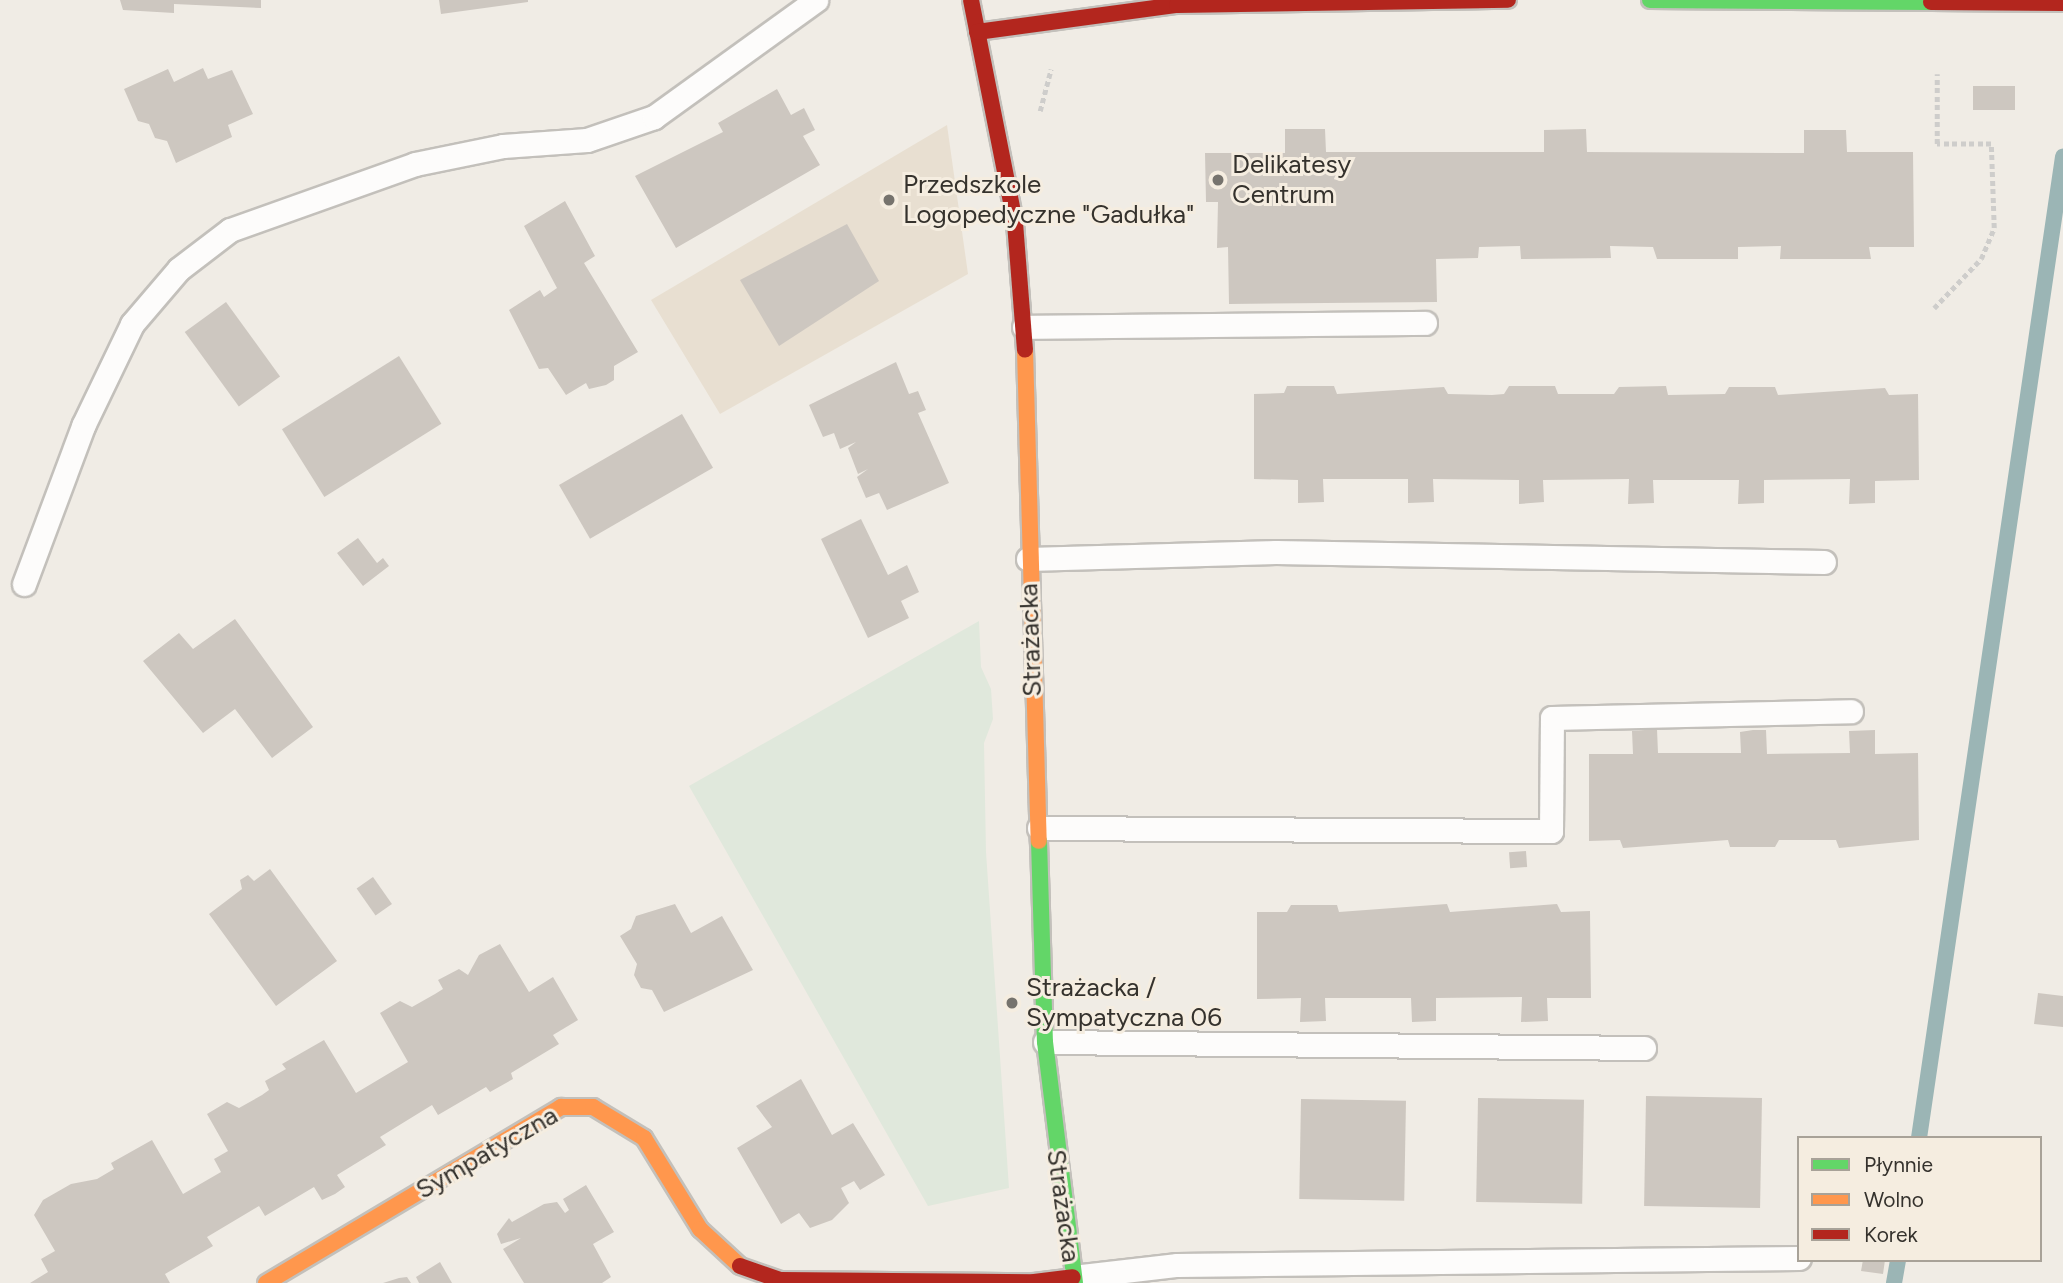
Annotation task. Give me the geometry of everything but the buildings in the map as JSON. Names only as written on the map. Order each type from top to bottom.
[{"type":"street","name":"Strażacka","points":[[971,0],[1014,223],[1024,327],[1028,559],[1045,1042],[1074,1280]]},
{"type":"street","points":[[977,32],[1177,5],[1508,0]]},
{"type":"street","points":[[1650,0],[2063,3]]},
{"type":"street","name":"Sympatyczna","points":[[266,1283],[561,1107],[593,1107],[619,1118],[644,1138],[700,1229],[717,1250],[746,1270],[780,1280],[1074,1280]]},
{"type":"lane","points":[[24,584],[83,426],[132,324],[179,269],[220,238],[291,205],[415,164],[503,146],[587,140],[654,117],[816,0]]},
{"type":"lane","points":[[1024,327],[1425,323]]},
{"type":"lane","points":[[1028,559],[1276,552],[1824,562]]},
{"type":"lane","points":[[1039,828],[1551,831],[1552,718],[1852,711]]},
{"type":"lane","points":[[1045,1042],[1644,1048]]},
{"type":"lane","points":[[1074,1280],[1177,1265],[1797,1258]]},
{"type":"path","points":[[1934,308],[1981,259],[1994,228],[1991,144],[1937,144],[1937,74]]},
{"type":"shaded area","name":"Przedszkole Logopedyczne \"Gadułka\"","points":[[947,125],[968,274],[720,414],[651,300]]},
{"type":"shaded area","points":[[979,621],[981,667],[991,689],[993,719],[984,743],[986,852],[1009,1188],[928,1206],[689,786]]},
{"type":"waterway","points":[[1919,1136],[2063,157]]},
{"type":"waterway","points":[[1894,1283],[1898,1262]]},
{"type":"traffic: fast","points":[[1650,0],[1931,2]]},
{"type":"traffic: fast","points":[[1039,841],[1045,1042],[1075,1283]]},
{"type":"traffic: slow","points":[[1025,350],[1039,841]]},
{"type":"traffic: slow","points":[[266,1283],[561,1107],[593,1107],[644,1138],[700,1229],[740,1266]]},
{"type":"traffic: jam","points":[[971,0],[1015,223],[1025,350]]},
{"type":"traffic: jam","points":[[977,32],[1177,5],[1508,0]]},
{"type":"traffic: jam","points":[[1931,2],[2063,3]]},
{"type":"traffic: jam","points":[[740,1266],[780,1280],[1034,1282],[1073,1277]]},
{"type":"place","name":"Delikatesy Centrum","points":[[1218,180]]},
{"type":"place","name":"Przedszkole Logopedyczne \"Gadułka\"","points":[[889,200]]},
{"type":"place","name":"Strażacka / Sympatyczna 06","points":[[1012,1003]]}]
